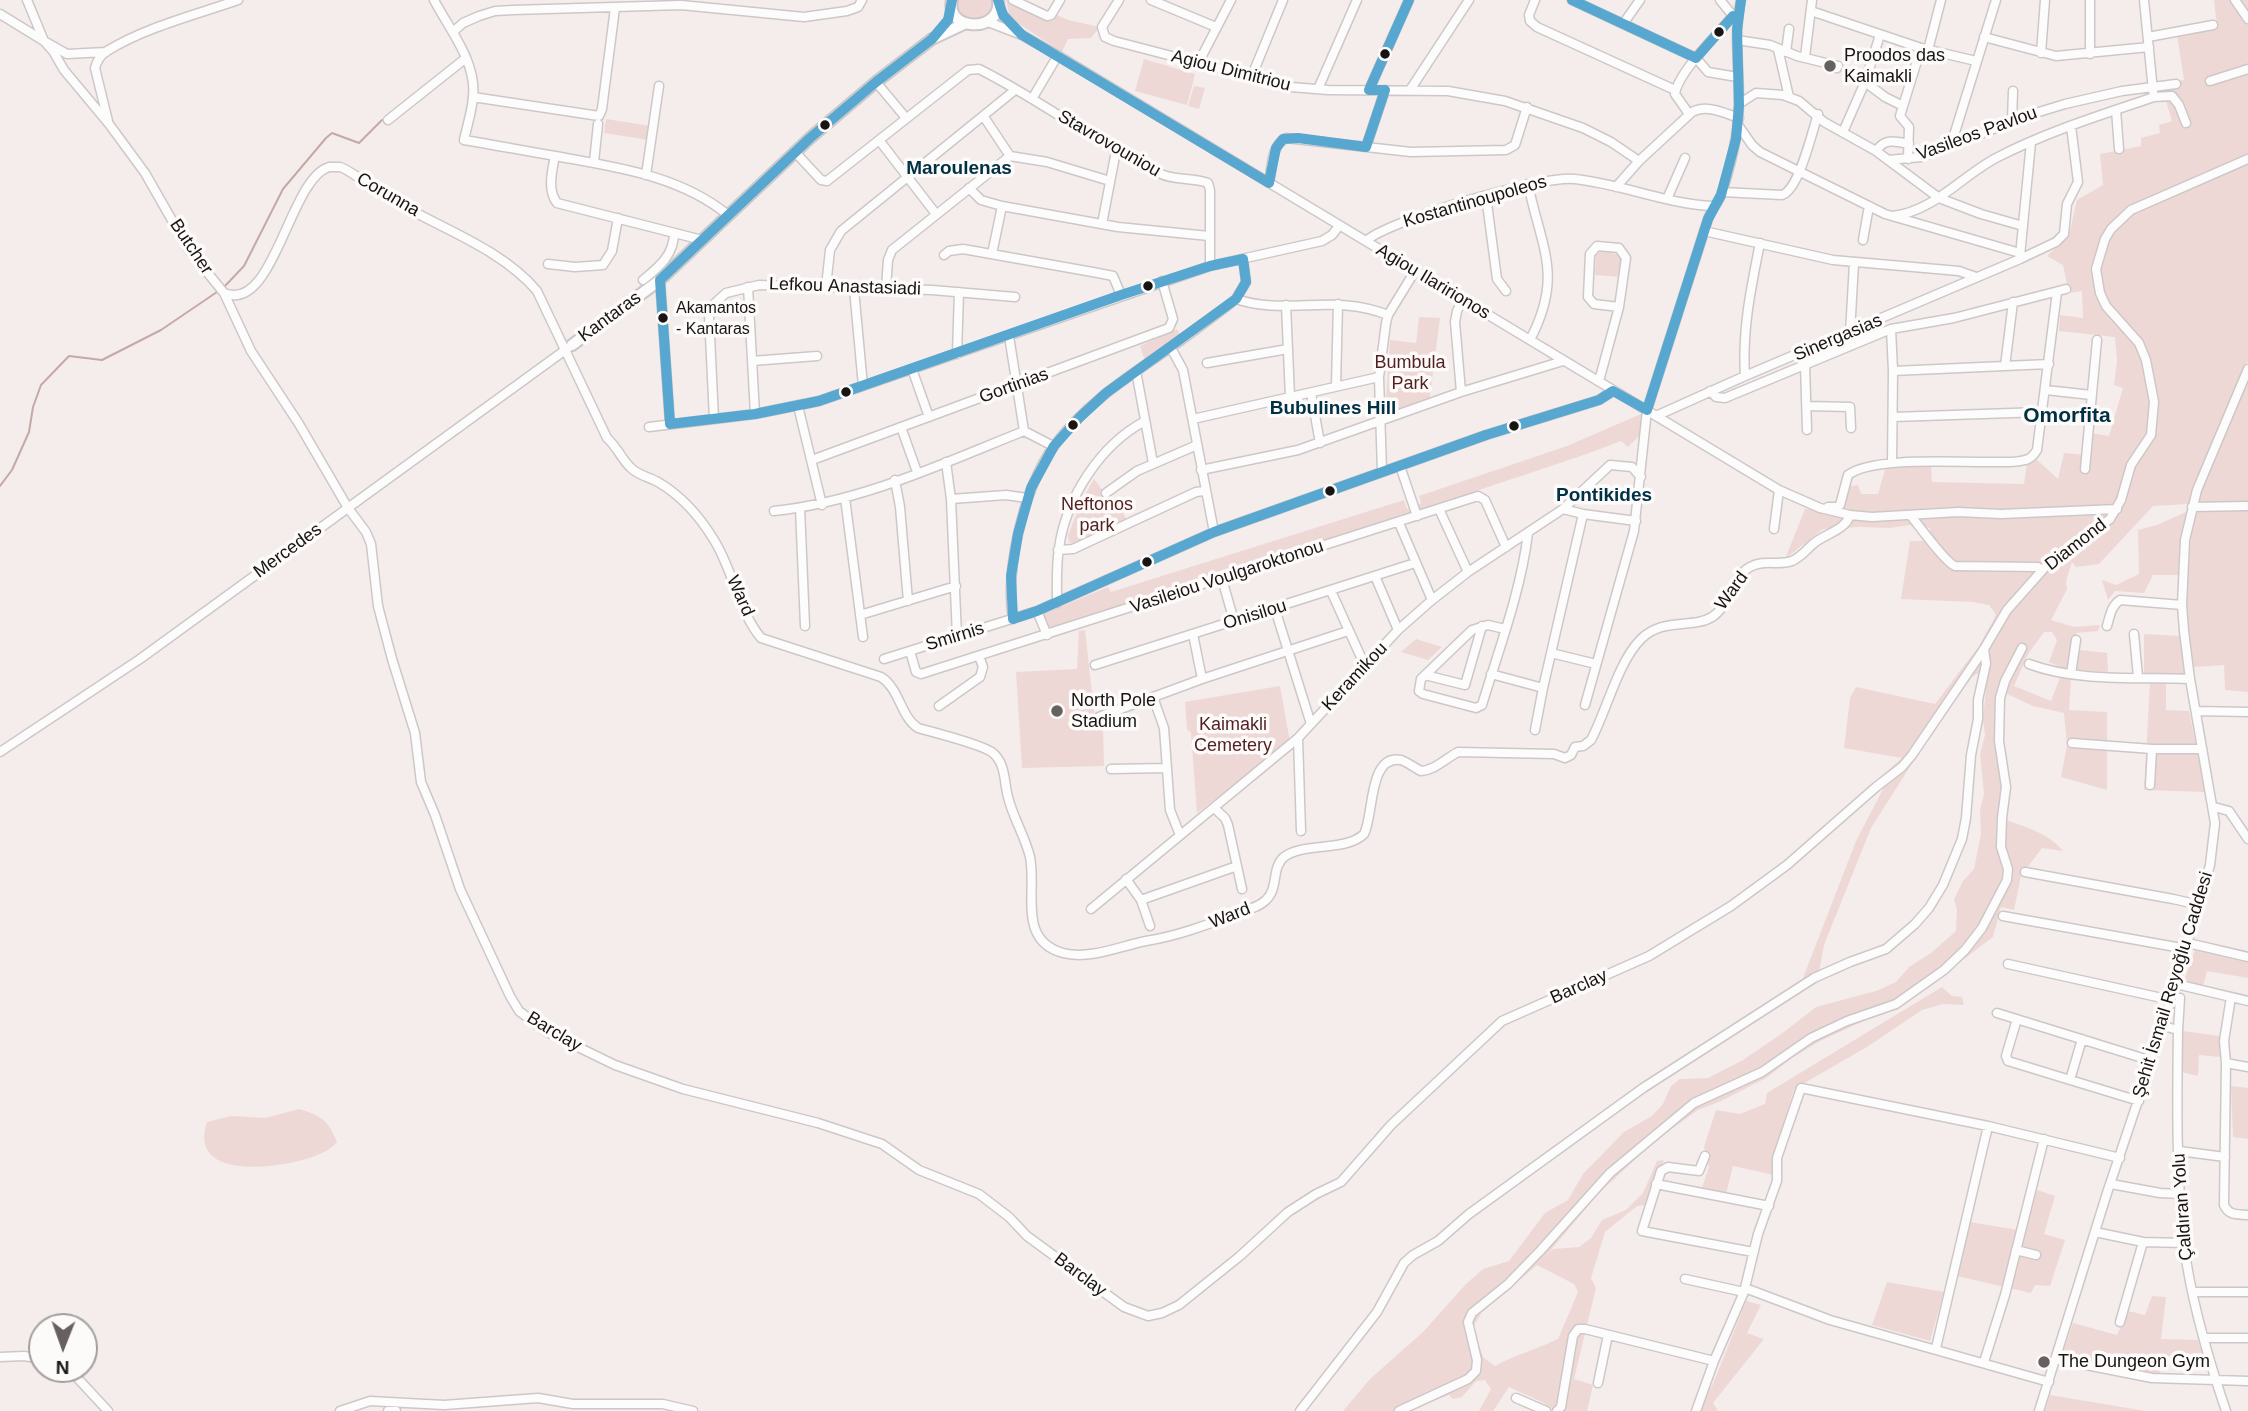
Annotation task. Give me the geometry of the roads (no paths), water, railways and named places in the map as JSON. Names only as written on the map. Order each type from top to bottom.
[{"type":"main road","points":[[950,4],[955,18],[966,23],[988,22],[995,17],[999,2]]},
{"type":"main road","name":"Kantaras","points":[[569,347],[660,280],[795,152],[876,82],[932,39],[945,24],[950,4]]},
{"type":"main road","name":"Kantaras","points":[[932,39],[966,23]]},
{"type":"street","points":[[27,0],[44,41],[67,54],[106,52]]},
{"type":"street","points":[[109,124],[94,68],[97,60],[106,52],[140,35],[238,0]]},
{"type":"street","points":[[434,0],[466,58],[473,97],[464,140],[594,162],[646,175],[693,191],[728,215]]},
{"type":"street","points":[[453,32],[463,23],[495,11],[681,5],[804,17],[847,11],[858,7],[862,0]]},
{"type":"street","points":[[1013,0],[1047,16],[1051,15],[1060,0]]},
{"type":"street","name":"Agiou Dimitriou","points":[[1119,0],[1103,23],[1102,33],[1105,37],[1283,86],[1463,93],[1527,107],[1598,136],[1639,161]]},
{"type":"street","points":[[1152,0],[1171,4],[1216,27]]},
{"type":"street","points":[[1200,63],[1231,0]]},
{"type":"street","points":[[1251,78],[1283,0]]},
{"type":"street","points":[[1318,89],[1357,0]]},
{"type":"street","points":[[1369,90],[1409,0]]},
{"type":"street","points":[[1410,90],[1469,0]]},
{"type":"street","points":[[1535,0],[1529,15],[1530,21],[1537,27],[1675,90]]},
{"type":"street","points":[[1572,0],[1696,58],[1708,72],[1737,77]]},
{"type":"street","points":[[1623,24],[1640,0]]},
{"type":"street","points":[[1720,0],[1736,17]]},
{"type":"street","points":[[1585,705],[1636,521],[1647,410],[1704,231],[1713,206],[1719,200],[1729,167],[1738,121],[1736,17],[1741,0]]},
{"type":"street","points":[[1805,57],[1812,0]]},
{"type":"street","points":[[1908,159],[1909,127],[1900,118],[1941,0]]},
{"type":"street","points":[[1951,145],[1996,0]]},
{"type":"street","points":[[2041,53],[2045,0]]},
{"type":"street","points":[[2090,0],[2090,54]]},
{"type":"street","points":[[2144,0],[2154,97]]},
{"type":"street","points":[[2235,0],[2248,19]]},
{"type":"street","name":"Agiou Ilaririonos","points":[[999,2],[1006,20],[1022,35]]},
{"type":"street","points":[[473,97],[599,116],[615,8]]},
{"type":"street","points":[[1811,11],[1925,49],[1976,61]]},
{"type":"street","name":"Butcher","points":[[0,14],[44,41],[145,173],[189,250],[224,293],[251,351],[299,424],[348,508]]},
{"type":"street","points":[[1689,114],[1675,90],[1696,58],[1736,17]]},
{"type":"street","name":"Agiou Ilaririonos","points":[[988,22],[1022,35],[1058,55],[1779,490],[1823,509],[1850,515]]},
{"type":"street","points":[[1984,37],[2061,57],[2148,42],[2213,25]]},
{"type":"street","points":[[1789,29],[1782,51],[1789,97]]},
{"type":"street","points":[[1843,132],[1865,82],[1880,35]]},
{"type":"street","points":[[1737,40],[1770,46],[1838,66],[1837,68]]},
{"type":"street","points":[[1032,99],[1058,55]]},
{"type":"street","points":[[388,120],[466,58]]},
{"type":"street","name":"Stavrovouniou","points":[[906,118],[968,70],[979,69],[1116,151],[1166,176],[1203,181],[1209,185],[1210,266]]},
{"type":"street","points":[[2210,81],[2248,69]]},
{"type":"street","points":[[795,152],[821,180],[827,181],[906,118],[876,82]]},
{"type":"street","points":[[1865,82],[1903,106]]},
{"type":"street","name":"Vasileos Pavlou","points":[[1888,160],[1921,157],[2012,121],[2065,104],[2176,84]]},
{"type":"street","points":[[646,175],[659,86]]},
{"type":"street","points":[[826,287],[828,258],[836,237],[1015,90]]},
{"type":"street","points":[[1366,147],[1385,90]]},
{"type":"street","points":[[2012,121],[2013,91]]},
{"type":"street","points":[[1739,104],[1756,93],[1789,97],[1818,114],[1824,122],[1876,151],[1939,198],[2023,226]]},
{"type":"street","points":[[1894,216],[1903,215],[1939,198],[1986,163],[2031,142],[2154,97],[2172,96],[2186,123]]},
{"type":"street","points":[[1269,183],[1276,148],[1286,138],[1411,152],[1508,149],[1516,142],[1527,107]]},
{"type":"street","points":[[1616,187],[1639,161],[1689,114],[1702,108],[1738,121],[1752,145],[1760,152],[1869,206],[2020,256],[2031,142]]},
{"type":"street","points":[[2116,110],[2119,149]]},
{"type":"street","points":[[1721,192],[1785,195],[1796,183],[1818,114]]},
{"type":"street","points":[[984,117],[1010,156],[1047,162],[1110,181]]},
{"type":"street","points":[[594,162],[598,124]]},
{"type":"street","name":"Sinergasias","points":[[1656,416],[2058,241],[2065,232],[2068,200],[2078,182],[2071,126]]},
{"type":"street","points":[[879,140],[936,214]]},
{"type":"street","points":[[1876,151],[1881,144],[1888,141],[1909,144]]},
{"type":"street","points":[[1102,224],[1116,151]]},
{"type":"street","points":[[555,156],[550,186],[553,199],[557,203],[702,240]]},
{"type":"street","points":[[886,288],[890,253],[1010,156]]},
{"type":"street","points":[[1667,199],[1685,158]]},
{"type":"street","name":"Diamond","points":[[1984,649],[2007,610],[2041,571],[2106,523],[2117,509],[2131,465],[2151,435],[2154,402],[2146,359],[2139,343],[2106,306],[2100,293],[2096,269],[2110,229],[2131,210],[2248,159]]},
{"type":"street","name":"Corunna","points":[[224,293],[242,295],[251,287],[273,259],[313,179],[330,167],[341,167],[369,186],[455,232],[526,278],[537,291],[569,347]]},
{"type":"street","name":"Kostantinoupoleos","points":[[1366,241],[1384,229],[1486,196],[1552,179],[1572,178],[1692,205],[1713,206]]},
{"type":"street","points":[[1528,184],[1549,265],[1543,311],[1530,340]]},
{"type":"street","points":[[969,188],[981,200],[1002,206],[1142,230],[1209,236]]},
{"type":"street","points":[[1486,196],[1497,279],[1506,291]]},
{"type":"street","points":[[992,254],[1002,206]]},
{"type":"street","points":[[1863,240],[1869,206]]},
{"type":"street","points":[[548,264],[594,268],[603,265],[612,251],[618,218]]},
{"type":"street","points":[[649,427],[798,406],[1210,266],[1322,242],[1339,226]]},
{"type":"street","points":[[1704,231],[1854,263],[1959,271],[1976,277]]},
{"type":"street","points":[[643,280],[666,260],[673,245],[674,233]]},
{"type":"street","points":[[1745,376],[1745,324],[1760,243]]},
{"type":"street","points":[[1599,381],[1619,307],[1625,255],[1616,247],[1597,246],[1590,254],[1588,297],[1594,304],[1619,307]]},
{"type":"street","points":[[944,255],[963,249],[1113,276],[1121,295]]},
{"type":"street","points":[[1013,619],[1013,556],[1027,498],[1054,446],[1092,404],[1236,299],[1246,282],[1243,259]]},
{"type":"street","points":[[1850,333],[1854,263]]},
{"type":"street","points":[[1382,472],[1379,377],[1388,315],[1415,271]]},
{"type":"street","points":[[660,280],[670,424]]},
{"type":"street","name":"Gortinias","points":[[812,460],[1169,328],[1173,319],[1162,282]]},
{"type":"street","points":[[748,286],[755,414]]},
{"type":"street","name":"Lefkou Anastasiadi","points":[[714,419],[709,316],[722,295],[734,289],[748,286],[886,288],[1015,297]]},
{"type":"street","points":[[854,289],[863,386]]},
{"type":"street","points":[[1710,391],[1716,397],[1724,398],[1891,329],[1954,318],[2062,290],[2034,455],[2025,461],[1892,463],[1851,472],[1846,479],[1840,505],[1823,509]]},
{"type":"street","points":[[957,354],[959,292]]},
{"type":"street","points":[[1236,299],[1255,304],[1338,304],[1388,315]]},
{"type":"street","points":[[1461,392],[1455,318],[1463,299]]},
{"type":"street","points":[[2005,366],[2013,302]]},
{"type":"street","points":[[1336,386],[1338,304]]},
{"type":"street","points":[[1286,305],[1290,397]]},
{"type":"street","points":[[1869,325],[1872,336]]},
{"type":"street","points":[[1891,329],[1892,463]]},
{"type":"street","points":[[1009,336],[1024,431]]},
{"type":"street","points":[[2085,468],[2097,340]]},
{"type":"street","name":"Mercedes","points":[[0,752],[140,659],[569,347]]},
{"type":"street","name":"Ward","points":[[569,347],[607,438],[617,447],[630,468],[657,481],[683,499],[715,542],[750,621],[761,638],[881,677],[888,681],[912,724],[918,729],[984,747],[998,758],[1008,798],[1030,855],[1034,930],[1042,942],[1065,954],[1104,952],[1119,946],[1165,938],[1203,927],[1258,905],[1270,894],[1278,865],[1291,853],[1344,844],[1364,834],[1377,777],[1383,765],[1391,760],[1403,760],[1421,771],[1435,767],[1458,752],[1555,754],[1565,758],[1571,755],[1575,747],[1583,746],[1591,740],[1628,656],[1643,637],[1668,625],[1713,617],[1743,572],[1759,563],[1793,561],[1814,542],[1840,528],[1849,520],[1850,515]]},
{"type":"street","points":[[1171,348],[1183,370],[1214,533]]},
{"type":"street","points":[[1207,363],[1287,349]]},
{"type":"street","points":[[752,361],[817,356]]},
{"type":"street","points":[[1201,470],[1268,458],[1320,443],[1461,392],[1563,361]]},
{"type":"street","points":[[1805,364],[1807,430]]},
{"type":"street","points":[[1893,371],[2049,364]]},
{"type":"street","points":[[912,369],[929,417]]},
{"type":"street","name":"Şehit İsmail Reyoğlu Caddesi","points":[[2039,1411],[2095,1232],[2175,999],[2176,984],[2199,908],[2213,842],[2214,807],[2190,679],[2182,605],[2185,540],[2192,507],[2214,447],[2248,369]]},
{"type":"street","points":[[1762,370],[1769,379]]},
{"type":"street","points":[[1136,371],[1153,463]]},
{"type":"street","points":[[1193,419],[1379,377]]},
{"type":"street","points":[[1626,399],[1643,397],[1654,388]]},
{"type":"street","points":[[2046,390],[2091,395]]},
{"type":"street","name":"Smirnis","points":[[884,659],[1037,611],[1214,533],[1486,435],[1599,400],[1613,391]]},
{"type":"street","points":[[1311,393],[1320,443]]},
{"type":"street","points":[[798,406],[822,505]]},
{"type":"street","points":[[1807,406],[1850,407],[1851,428]]},
{"type":"street","points":[[1893,416],[2042,412]]},
{"type":"street","points":[[1057,603],[1058,550],[1071,508],[1088,475],[1119,438],[1145,421]]},
{"type":"street","points":[[901,428],[918,472]]},
{"type":"street","points":[[774,511],[822,505],[845,498],[1024,431],[1054,446]]},
{"type":"street","points":[[1106,493],[1137,471],[1197,445]]},
{"type":"street","name":"Keramikou","points":[[1091,909],[1298,738],[1398,630],[1432,600],[1468,572],[1563,509],[1610,465],[1629,466],[1643,457]]},
{"type":"street","points":[[946,462],[951,499],[957,636]]},
{"type":"street","points":[[1400,466],[1417,516]]},
{"type":"street","points":[[1629,466],[1641,477]]},
{"type":"street","points":[[895,480],[908,601]]},
{"type":"street","points":[[1774,529],[1779,490]]},
{"type":"street","points":[[1058,550],[1073,548],[1196,492],[1204,491]]},
{"type":"street","points":[[951,499],[1006,495],[1027,498]]},
{"type":"street","name":"Vasileiou Voulgaroktonou","points":[[910,651],[918,675],[1478,496],[1482,497],[1506,547]]},
{"type":"street","points":[[845,498],[863,638]]},
{"type":"street","points":[[2192,507],[2248,506]]},
{"type":"street","name":"Barclay","points":[[348,508],[366,532],[371,544],[378,606],[391,659],[415,733],[421,782],[460,889],[519,1011],[547,1032],[623,1068],[683,1089],[818,1122],[882,1144],[919,1170],[979,1194],[1009,1217],[1027,1236],[1124,1307],[1148,1316],[1179,1305],[1240,1256],[1288,1212],[1341,1182],[1391,1125],[1502,1021],[1649,956],[1761,886],[1902,767],[1914,754],[1984,649]]},
{"type":"street","points":[[800,508],[805,626]]},
{"type":"street","points":[[1439,509],[1468,572]]},
{"type":"street","points":[[1563,509],[1636,521]]},
{"type":"street","points":[[1850,515],[1911,516],[1958,512],[2001,514],[2117,509]]},
{"type":"street","points":[[1535,730],[1583,514]]},
{"type":"street","points":[[1911,516],[1938,547],[1948,564],[2038,567],[2041,571]]},
{"type":"street","points":[[1399,523],[1432,600]]},
{"type":"street","points":[[1505,629],[1482,626],[1470,632],[1425,675],[1419,686],[1421,693],[1478,708],[1482,705],[1505,629],[1525,556],[1528,533]]},
{"type":"street","name":"Onisilou","points":[[1095,665],[1415,563]]},
{"type":"street","points":[[1375,576],[1398,630]]},
{"type":"street","points":[[1222,579],[1234,621]]},
{"type":"street","points":[[860,615],[956,586]]},
{"type":"street","points":[[1331,591],[1365,666]]},
{"type":"street","points":[[2107,626],[2111,610],[2120,600],[2182,605]]},
{"type":"street","points":[[1275,609],[1311,724]]},
{"type":"street","points":[[1037,611],[1046,635]]},
{"type":"street","points":[[1425,675],[1465,685],[1482,626]]},
{"type":"street","points":[[1099,717],[1202,679],[1348,631]]},
{"type":"street","points":[[1194,634],[1202,679]]},
{"type":"street","points":[[2134,634],[2137,677]]},
{"type":"street","points":[[2071,674],[2076,640]]},
{"type":"street","points":[[1399,1411],[1468,1378],[1476,1371],[1477,1360],[1468,1322],[1472,1313],[1507,1284],[1540,1251],[1611,1173],[1684,1110],[1762,1072],[1811,1038],[1847,1021],[1896,1004],[1944,970],[1965,950],[1982,928],[2007,880],[2008,869],[2001,848],[2006,787],[1999,741],[2000,698],[2005,681],[2022,648]]},
{"type":"street","points":[[1300,1411],[1377,1312],[1404,1263],[1413,1255],[1438,1241],[1469,1214],[1643,1088],[1814,978],[1886,949],[1915,924],[1943,885],[1962,839],[1971,755],[1978,719],[1978,700],[1986,664],[1984,649]]},
{"type":"street","points":[[1551,653],[1596,664]]},
{"type":"street","points":[[940,706],[979,677],[983,667],[979,656]]},
{"type":"street","points":[[2029,664],[2071,674],[2190,679]]},
{"type":"street","points":[[1491,674],[1543,688]]},
{"type":"street","points":[[1153,697],[1164,728],[1171,815],[1180,835]]},
{"type":"street","points":[[2196,711],[2248,712]]},
{"type":"street","points":[[1298,738],[1301,831]]},
{"type":"street","points":[[2072,743],[2202,750]]},
{"type":"street","points":[[2150,785],[2152,749]]},
{"type":"street","points":[[1111,769],[1167,768]]},
{"type":"street","points":[[2214,807],[2229,811],[2248,839]]},
{"type":"street","points":[[1214,808],[1228,825],[1242,889]]},
{"type":"street","points":[[1141,900],[1237,866]]},
{"type":"street","points":[[2025,873],[2173,899],[2191,903],[2199,908]]},
{"type":"street","points":[[1126,879],[1141,900],[1150,926]]},
{"type":"street","points":[[2003,916],[2248,957]]},
{"type":"street","points":[[2008,964],[2175,999]]},
{"type":"street","points":[[2176,984],[2248,1001]]},
{"type":"street","points":[[2231,998],[2224,1041],[2224,1205],[2226,1211],[2231,1214],[2248,1215]]},
{"type":"street","name":"Çaldıran Yolu","points":[[2175,999],[2184,1243],[2204,1338],[2226,1411]]},
{"type":"street","points":[[1997,1013],[2152,1062]]},
{"type":"street","points":[[2017,1019],[2006,1056],[2008,1061],[2139,1101]]},
{"type":"street","points":[[2164,1026],[2178,1030]]},
{"type":"street","points":[[2070,1080],[2082,1039]]},
{"type":"street","points":[[2226,1063],[2248,1067]]},
{"type":"street","points":[[1696,1411],[1745,1290],[1758,1234],[1777,1181],[1777,1158],[1801,1088],[1988,1126],[2120,1158]]},
{"type":"street","points":[[1936,1348],[1988,1126]]},
{"type":"street","points":[[1984,1362],[2044,1139]]},
{"type":"street","points":[[2179,1151],[2225,1157]]},
{"type":"street","points":[[1705,1156],[1699,1171],[1668,1167],[1661,1171],[1642,1231],[1753,1252]]},
{"type":"street","points":[[1656,1184],[1769,1206]]},
{"type":"street","points":[[2111,1184],[2181,1194]]},
{"type":"street","points":[[2095,1232],[2143,1242],[2184,1243]]},
{"type":"street","points":[[2120,1322],[2143,1242]]},
{"type":"street","points":[[2016,1250],[2036,1255]]},
{"type":"street","points":[[1685,1279],[1745,1290],[1830,1320],[2049,1382]]},
{"type":"street","points":[[2194,1292],[2248,1292]]},
{"type":"street","points":[[1559,1409],[1573,1336],[1578,1329],[1714,1361]]},
{"type":"street","points":[[1598,1383],[1608,1335]]},
{"type":"street","points":[[2204,1338],[2248,1338]]},
{"type":"street","points":[[0,1357],[28,1357]]},
{"type":"street","points":[[2056,1359],[2152,1378],[2248,1381]]},
{"type":"street","points":[[82,1383],[108,1411]]},
{"type":"street","points":[[340,1411],[370,1401],[444,1405],[538,1398],[587,1405],[663,1404],[693,1411]]},
{"type":"street","points":[[1516,1398],[1546,1411]]},
{"type":"street","points":[[388,1411],[396,1411]]},
{"type":"waterway","points":[[224,287],[244,266],[283,189],[326,138],[332,133],[359,143],[382,120]]},
{"type":"waterway","points":[[0,486],[12,470],[29,432],[33,407],[41,385],[69,356],[102,360],[161,330],[217,292]]},
{"type":"place","name":"Proodos das Kaimakli","points":[[1830,66]]},
{"type":"place","name":"Akamantos - Kantaras","points":[[663,318]]},
{"type":"place","name":"North Pole Stadium","points":[[1057,711]]},
{"type":"place","name":"The Dungeon Gym","points":[[2044,1362]]},
{"type":"district","name":"Maroulenas","points":[[959,169]]},
{"type":"district","name":"Bubulines Hill","points":[[1333,409]]},
{"type":"district","name":"Omorfita","points":[[2067,416]]},
{"type":"district","name":"Pontikides","points":[[1604,496]]},
{"type":"park label","name":"Bumbula Park","points":[[1410,373]]},
{"type":"park label","name":"Neftonos park","points":[[1097,515]]},
{"type":"park label","name":"Kaimakli Cemetery","points":[[1233,735]]}]
